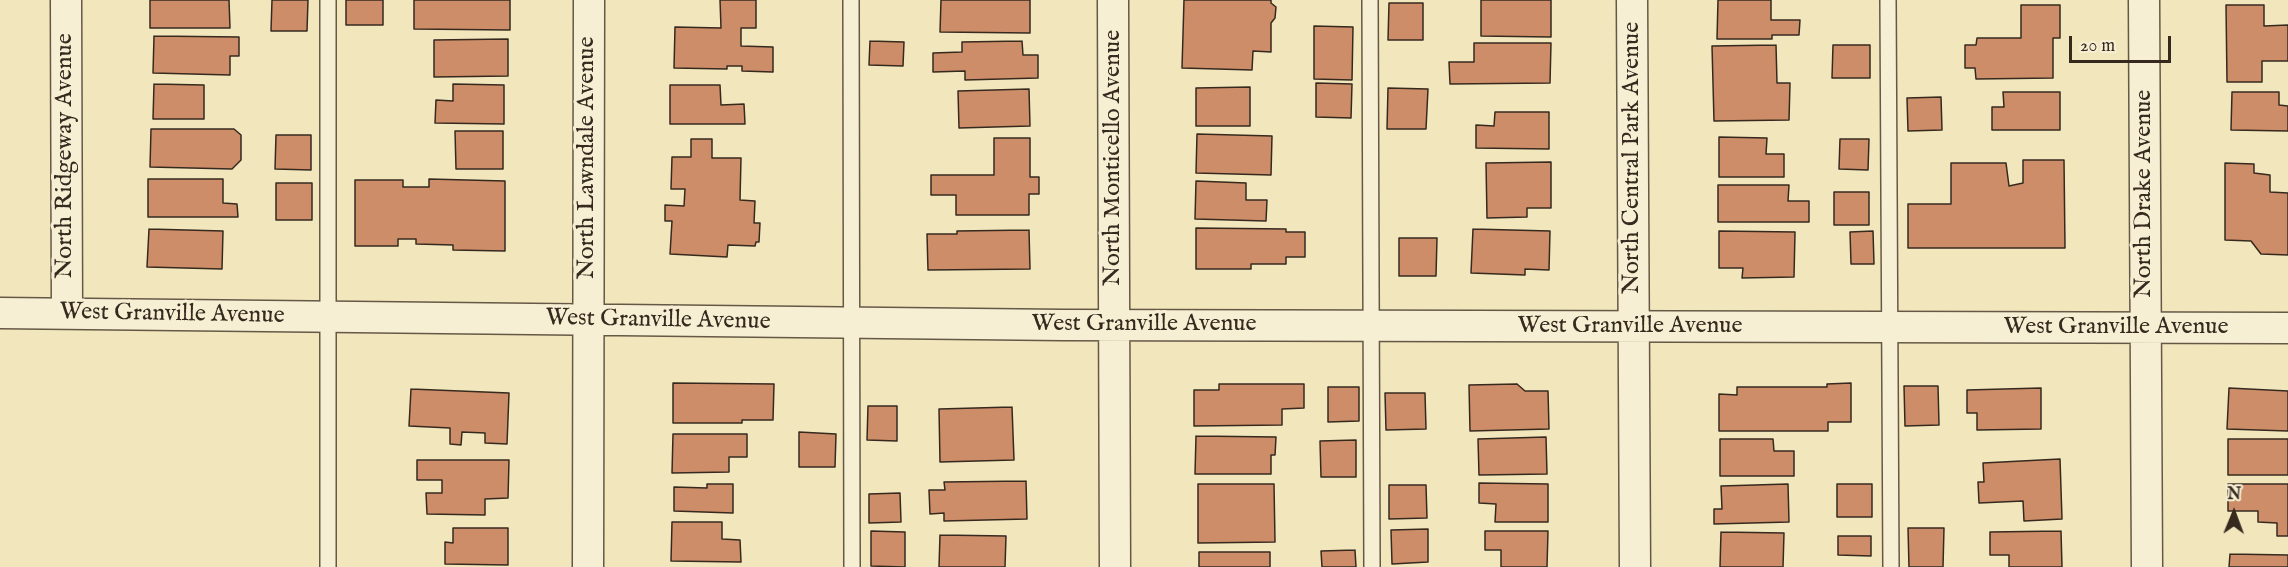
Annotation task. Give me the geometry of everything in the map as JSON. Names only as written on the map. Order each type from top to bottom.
[{"type":"street","name":"North Ridgeway Avenue","points":[[66,0],[67,313]]},
{"type":"street","name":"North Lawndale Avenue","points":[[588,567],[589,0]]},
{"type":"street","name":"North Monticello Avenue","points":[[1113,0],[1115,567]]},
{"type":"street","name":"North Central Park Avenue","points":[[1632,0],[1635,567]]},
{"type":"street","name":"North Drake Avenue","points":[[2144,0],[2147,567]]},
{"type":"street","name":"West Granville Avenue","points":[[0,313],[1114,325],[2288,328]]},
{"type":"lane","points":[[328,0],[328,567]]},
{"type":"lane","points":[[851,0],[852,567]]},
{"type":"lane","points":[[1370,0],[1372,567]]},
{"type":"lane","points":[[1888,0],[1891,567]]},
{"type":"building","points":[[150,0],[229,0],[230,28],[150,28]]},
{"type":"building","points":[[272,0],[308,0],[307,31],[271,31]]},
{"type":"building","points":[[346,0],[383,0],[383,25],[346,25]]},
{"type":"building","points":[[414,0],[510,0],[510,30],[414,29]]},
{"type":"building","points":[[720,0],[756,0],[756,28],[741,28],[741,46],[773,47],[773,72],[742,71],[742,66],[727,66],[727,69],[674,68],[675,27],[721,28]]},
{"type":"building","points":[[941,0],[1030,0],[1030,33],[940,32]]},
{"type":"building","points":[[1184,0],[1271,0],[1276,7],[1275,18],[1271,23],[1271,52],[1253,51],[1252,70],[1182,68]]},
{"type":"building","points":[[1481,0],[1551,0],[1551,37],[1481,36]]},
{"type":"building","points":[[1718,0],[1771,0],[1771,20],[1800,20],[1799,35],[1772,35],[1772,39],[1717,39]]},
{"type":"building","points":[[1389,3],[1423,3],[1423,40],[1388,40]]},
{"type":"building","points":[[2021,5],[2060,5],[2060,38],[2053,38],[2053,78],[1976,79],[1975,68],[1965,68],[1965,45],[1976,45],[1977,38],[2021,38]]},
{"type":"building","points":[[2226,5],[2264,5],[2264,26],[2288,25],[2288,61],[2262,61],[2262,82],[2227,82]]},
{"type":"building","points":[[1314,26],[1353,27],[1352,80],[1314,79]]},
{"type":"building","points":[[154,36],[239,37],[239,56],[230,56],[230,75],[153,73]]},
{"type":"building","points":[[508,39],[508,76],[434,77],[434,40]]},
{"type":"building","points":[[870,41],[904,42],[903,66],[869,65]]},
{"type":"building","points":[[1022,41],[1023,55],[1038,55],[1038,78],[965,80],[965,71],[933,72],[933,53],[962,52],[962,42]]},
{"type":"building","points":[[1474,43],[1551,43],[1550,83],[1450,84],[1449,62],[1474,62]]},
{"type":"building","points":[[1776,45],[1777,83],[1790,83],[1789,120],[1714,121],[1712,46]]},
{"type":"building","points":[[1833,45],[1870,45],[1870,78],[1832,78]]},
{"type":"building","points":[[1316,83],[1352,84],[1351,118],[1316,117]]},
{"type":"building","points":[[154,84],[204,85],[204,119],[153,119]]},
{"type":"building","points":[[453,84],[504,85],[504,124],[435,123],[436,100],[453,101]]},
{"type":"building","points":[[670,85],[720,85],[721,105],[744,104],[745,124],[670,124]]},
{"type":"building","points":[[1250,87],[1250,126],[1196,126],[1196,88]]},
{"type":"building","points":[[1388,88],[1428,89],[1426,129],[1387,129]]},
{"type":"building","points":[[1029,89],[1030,126],[959,128],[958,91]]},
{"type":"building","points":[[2003,92],[2060,92],[2060,130],[1992,130],[1992,107],[2004,107]]},
{"type":"building","points":[[2232,92],[2279,92],[2279,105],[2288,106],[2288,131],[2231,130]]},
{"type":"building","points":[[1941,97],[1942,130],[1908,131],[1907,98]]},
{"type":"building","points":[[1495,112],[1549,112],[1549,149],[1476,148],[1476,125],[1494,126]]},
{"type":"building","points":[[151,129],[234,129],[241,135],[241,160],[232,169],[150,167]]},
{"type":"building","points":[[455,131],[503,131],[503,169],[456,169]]},
{"type":"building","points":[[1197,134],[1272,136],[1271,175],[1196,173]]},
{"type":"building","points":[[276,135],[311,135],[311,170],[275,169]]},
{"type":"building","points":[[1719,137],[1767,138],[1766,154],[1784,154],[1784,177],[1719,177]]},
{"type":"building","points":[[994,138],[1030,138],[1030,177],[1039,177],[1039,194],[1029,194],[1029,215],[956,215],[956,195],[931,195],[931,175],[994,175]]},
{"type":"building","points":[[691,139],[712,139],[712,158],[741,158],[740,200],[755,201],[754,223],[760,223],[759,242],[756,242],[755,246],[728,245],[727,257],[670,254],[672,221],[665,221],[665,205],[684,206],[685,189],[671,189],[672,157],[691,157]]},
{"type":"building","points":[[1840,139],[1869,139],[1868,170],[1839,169]]},
{"type":"building","points":[[2023,160],[2064,160],[2065,248],[1908,248],[1908,204],[1951,204],[1951,163],[2006,163],[2009,186],[2023,183]]},
{"type":"building","points":[[1551,162],[1551,208],[1527,208],[1527,217],[1487,218],[1486,163]]},
{"type":"building","points":[[2225,163],[2254,164],[2254,173],[2270,175],[2270,192],[2288,193],[2288,255],[2261,254],[2251,241],[2225,240]]},
{"type":"building","points":[[148,179],[223,179],[223,203],[237,204],[238,217],[148,217]]},
{"type":"building","points":[[429,179],[505,181],[505,251],[453,250],[453,245],[416,244],[416,239],[398,239],[398,246],[355,246],[355,180],[403,180],[403,187],[429,187]]},
{"type":"building","points":[[1196,181],[1246,183],[1246,200],[1267,200],[1266,221],[1195,219]]},
{"type":"building","points":[[276,183],[312,183],[312,220],[276,220]]},
{"type":"building","points":[[1718,185],[1789,185],[1788,201],[1809,201],[1809,222],[1718,222]]},
{"type":"building","points":[[1834,192],[1869,192],[1869,225],[1834,225]]},
{"type":"building","points":[[1196,228],[1286,229],[1286,232],[1305,232],[1305,257],[1286,257],[1286,264],[1251,264],[1251,269],[1196,269]]},
{"type":"building","points":[[149,229],[223,231],[222,269],[147,267]]},
{"type":"building","points":[[1473,229],[1550,231],[1549,270],[1525,269],[1525,275],[1471,273]]},
{"type":"building","points":[[1029,230],[1030,269],[928,270],[927,234],[957,234],[957,231]]},
{"type":"building","points":[[1719,231],[1795,232],[1794,277],[1742,278],[1743,268],[1719,268]]},
{"type":"building","points":[[1873,231],[1874,264],[1851,264],[1850,232]]},
{"type":"building","points":[[1399,238],[1437,238],[1436,276],[1399,276]]},
{"type":"building","points":[[673,383],[774,384],[773,420],[742,420],[742,423],[673,423]]},
{"type":"building","points":[[1851,383],[1851,422],[1828,422],[1828,431],[1719,431],[1719,394],[1737,395],[1737,387],[1827,387],[1827,384]]},
{"type":"building","points":[[1219,384],[1304,384],[1304,408],[1282,409],[1282,425],[1194,426],[1194,390],[1219,390]]},
{"type":"building","points":[[1517,384],[1525,391],[1548,391],[1549,429],[1470,431],[1469,385]]},
{"type":"building","points":[[1904,386],[1938,386],[1939,425],[1905,426]]},
{"type":"building","points":[[1328,387],[1359,387],[1359,421],[1328,422]]},
{"type":"building","points":[[2041,388],[2041,429],[1977,430],[1977,413],[1967,413],[1967,390]]},
{"type":"building","points":[[2229,388],[2288,391],[2288,431],[2227,429]]},
{"type":"building","points":[[411,389],[509,393],[507,444],[485,443],[485,433],[462,432],[461,445],[450,444],[450,428],[409,426]]},
{"type":"building","points":[[1385,393],[1425,393],[1426,429],[1386,430]]},
{"type":"building","points":[[868,406],[897,406],[897,441],[867,440]]},
{"type":"building","points":[[1012,407],[1014,460],[940,462],[939,409]]},
{"type":"building","points":[[799,432],[836,434],[835,467],[799,467]]},
{"type":"building","points":[[673,434],[747,434],[747,457],[729,457],[729,472],[672,473]]},
{"type":"building","points":[[1196,436],[1276,437],[1275,455],[1271,455],[1271,474],[1195,474]]},
{"type":"building","points":[[1546,437],[1547,474],[1479,475],[1478,439]]},
{"type":"building","points":[[1720,439],[1773,439],[1774,451],[1794,451],[1794,476],[1720,476]]},
{"type":"building","points":[[2228,439],[2288,439],[2288,475],[2228,475]]},
{"type":"building","points":[[1356,440],[1356,477],[1321,477],[1320,441]]},
{"type":"building","points":[[2060,459],[2062,519],[2024,521],[2023,501],[1979,503],[1978,482],[1984,482],[1983,463]]},
{"type":"building","points":[[417,460],[509,460],[508,498],[485,499],[485,515],[427,514],[426,493],[442,493],[442,480],[417,480]]},
{"type":"building","points":[[1026,481],[1027,519],[944,521],[944,513],[930,514],[929,490],[945,490],[944,482]]},
{"type":"building","points":[[1479,483],[1548,484],[1548,522],[1495,522],[1496,504],[1479,503]]},
{"type":"building","points":[[707,484],[733,484],[733,513],[674,511],[674,487],[707,488]]},
{"type":"building","points":[[1198,484],[1274,484],[1275,542],[1198,543]]},
{"type":"building","points":[[1788,484],[1789,522],[1714,524],[1714,509],[1722,509],[1721,486]]},
{"type":"building","points":[[1837,484],[1872,484],[1872,517],[1837,517]]},
{"type":"building","points":[[2228,484],[2288,484],[2288,536],[2277,536],[2277,523],[2258,522],[2258,511],[2228,511]]},
{"type":"building","points":[[1389,485],[1426,485],[1427,518],[1389,519]]},
{"type":"building","points":[[900,493],[901,522],[869,523],[869,494]]},
{"type":"building","points":[[672,522],[722,522],[722,539],[740,540],[741,562],[671,561]]},
{"type":"building","points":[[453,528],[508,528],[508,565],[445,564],[445,542],[453,543]]},
{"type":"building","points":[[1908,528],[1944,528],[1943,567],[1909,567]]},
{"type":"building","points":[[1428,529],[1428,562],[1392,564],[1391,530]]},
{"type":"building","points":[[871,531],[905,532],[905,567],[871,566]]},
{"type":"building","points":[[1485,531],[1548,531],[1547,567],[1501,567],[1501,550],[1485,550]]},
{"type":"building","points":[[2061,531],[2062,567],[2009,567],[2009,555],[1990,555],[1990,532]]},
{"type":"building","points":[[1721,532],[1784,533],[1783,567],[1720,567]]},
{"type":"building","points":[[940,535],[1006,536],[1005,567],[939,567]]},
{"type":"building","points":[[1838,536],[1871,536],[1871,556],[1838,555]]},
{"type":"building","points":[[1355,550],[1356,567],[1322,567],[1321,551]]},
{"type":"building","points":[[1199,552],[1270,552],[1270,567],[1199,567]]},
{"type":"building","points":[[2230,554],[2288,555],[2288,567],[2229,567]]}]
